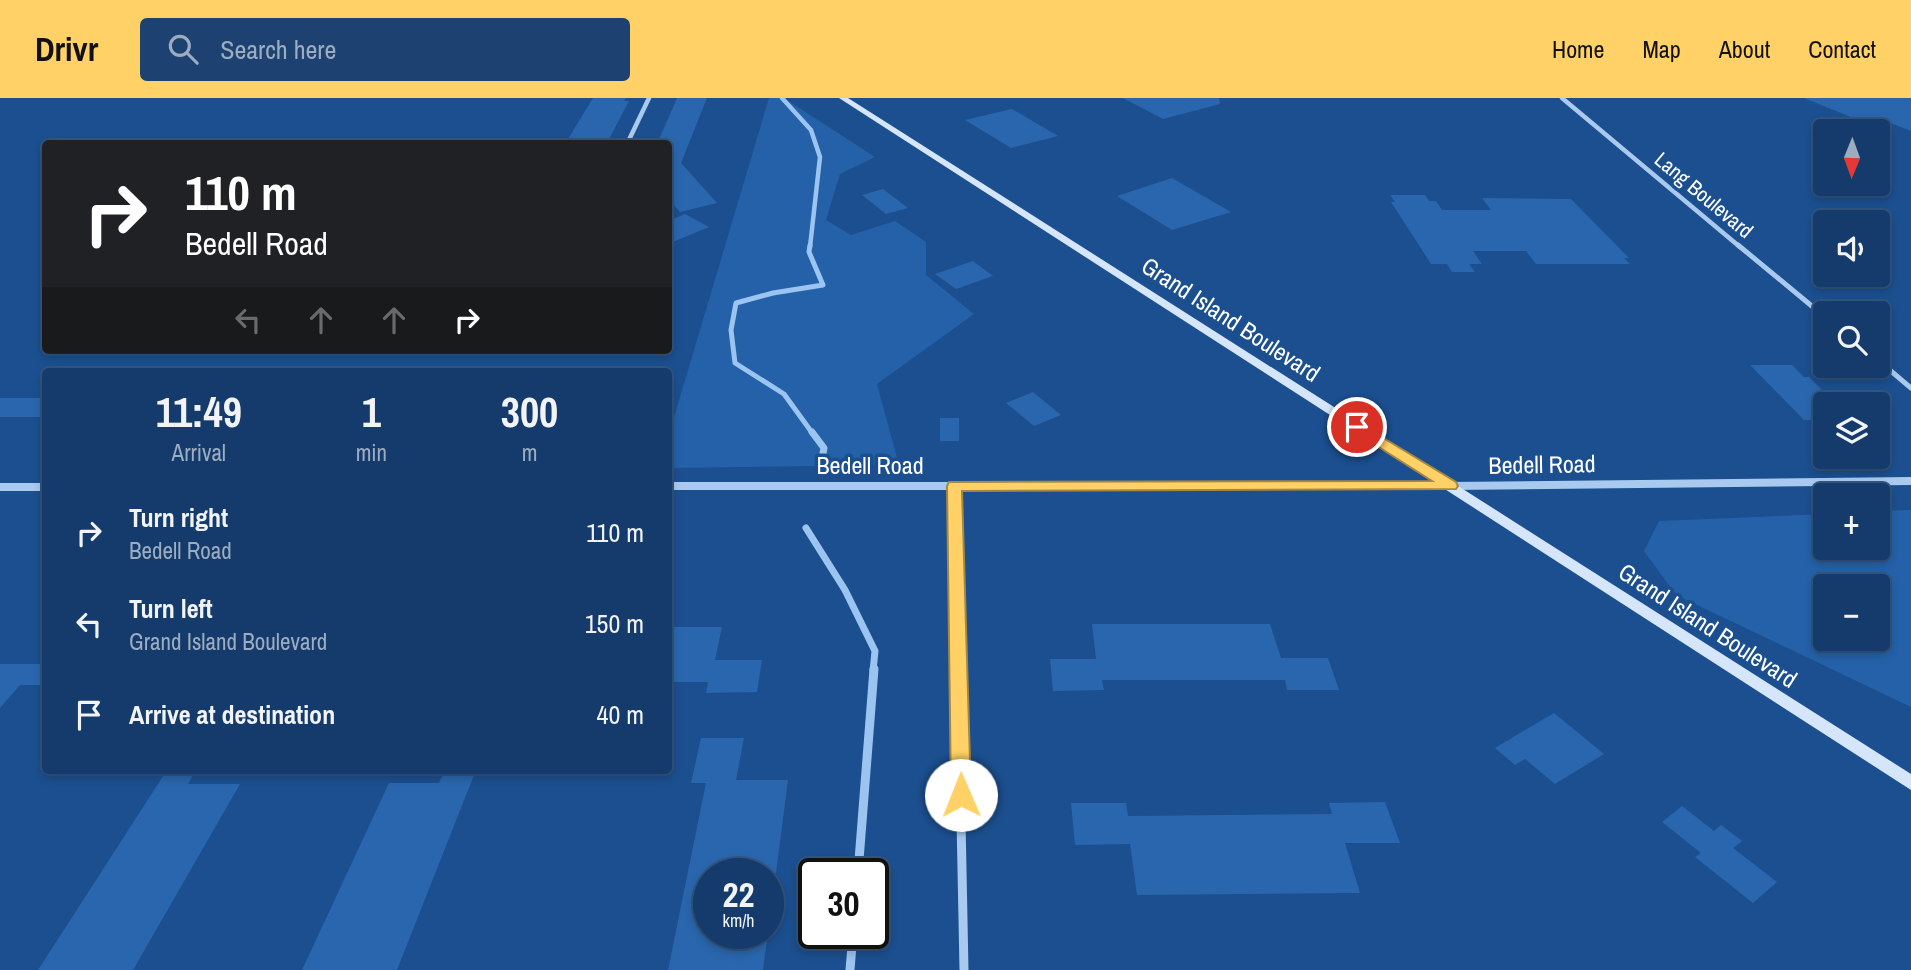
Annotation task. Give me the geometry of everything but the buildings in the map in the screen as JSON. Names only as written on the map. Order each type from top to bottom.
[{"type":"main road","name":"Grand Island Boulevard","points":[[843,98],[1911,783]]},
{"type":"street","points":[[629,140],[649,98]]},
{"type":"street","name":"Lang Boulevard","points":[[1562,98],[1813,307]]},
{"type":"street","points":[[1890,370],[1911,388]]},
{"type":"street","name":"Bedell Road","points":[[672,486],[1450,486],[1911,481]]},
{"type":"street","points":[[954,486],[964,970]]},
{"type":"street","points":[[0,487],[42,487]]},
{"type":"shaded area","points":[[769,98],[784,98],[875,157],[840,174],[826,220],[851,235],[895,221],[926,242],[926,275],[974,314],[877,384],[899,465],[672,468],[672,424]]},
{"type":"shaded area","points":[[1911,510],[1911,707],[1676,595],[1644,551],[1659,521],[1813,515],[1813,560],[1890,560],[1890,511]]},
{"type":"waterway","points":[[782,98],[811,130],[820,157],[810,247]]},
{"type":"waterway","points":[[810,245],[809,252],[823,285],[773,293],[736,303],[731,330],[735,363],[784,394],[813,434]]},
{"type":"waterway","points":[[812,432],[824,448],[821,464]]},
{"type":"waterway","points":[[806,528],[845,590],[875,651],[873,671]]},
{"type":"waterway","points":[[859,858],[874,669]]},
{"type":"waterway","points":[[850,970],[852,949]]},
{"type":"route","points":[[961,795],[954,486],[1450,486],[1357,427]]}]
